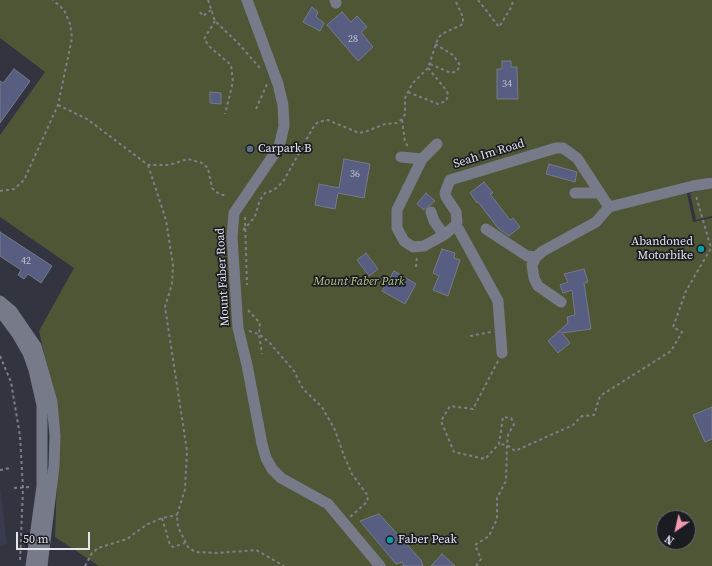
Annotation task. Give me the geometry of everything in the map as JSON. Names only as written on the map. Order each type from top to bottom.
[{"type":"street","name":"Mount Faber Road","points":[[247,0],[278,84],[283,105],[284,126],[279,147],[234,213],[232,237],[238,328],[266,458],[272,469],[282,478],[328,499],[380,566]]},
{"type":"street","points":[[437,144],[418,159],[397,210],[398,228],[404,241],[413,247],[424,246],[444,235],[455,226],[459,230],[498,301],[502,353]]},
{"type":"street","name":"Seah Im Road","points":[[455,226],[457,222],[456,212],[445,193],[450,180],[556,148],[563,148],[578,158],[609,207]]},
{"type":"street","points":[[401,157],[418,159]]},
{"type":"street","points":[[561,302],[538,286],[534,278],[532,270],[536,257],[542,251],[596,222],[609,207],[693,186],[712,183]]},
{"type":"street","points":[[575,193],[600,193]]},
{"type":"street","points":[[431,212],[434,221],[444,235]]},
{"type":"street","points":[[486,229],[527,256],[536,257]]},
{"type":"street","points":[[0,301],[12,311],[36,346],[52,402],[55,436],[54,466],[42,566]]},
{"type":"street","points":[[0,311],[18,334],[34,370],[42,405],[42,486],[30,566]]},
{"type":"street","points":[[41,435],[55,436]]},
{"type":"path","points":[[0,191],[14,189],[24,180],[58,105],[72,38],[70,24],[64,10],[54,0]]},
{"type":"path","points":[[208,0],[215,21],[238,43],[262,70]]},
{"type":"path","points":[[247,288],[245,228],[255,216],[260,200],[265,193],[274,190],[283,182],[314,126],[318,122],[328,120],[359,133],[385,124],[397,123],[402,119],[405,114],[405,98],[412,84],[428,68],[435,44],[442,34],[462,24],[463,17],[455,0]]},
{"type":"path","points":[[478,0],[500,27],[512,6],[513,0]]},
{"type":"path","points":[[200,12],[203,16],[211,10]]},
{"type":"path","points":[[215,21],[204,39],[210,47],[231,65],[233,82],[225,114]]},
{"type":"path","points":[[430,64],[451,73],[457,71],[460,65],[453,55],[435,44]]},
{"type":"path","points":[[408,92],[438,104],[446,102],[448,96],[447,91],[428,68]]},
{"type":"path","points":[[256,109],[267,83]]},
{"type":"path","points":[[58,105],[87,119],[148,165],[166,220],[173,264],[172,284],[165,307],[187,451],[185,488],[177,515],[178,527],[185,543],[191,550],[200,553],[256,550],[284,566]]},
{"type":"path","points":[[402,119],[405,142],[418,159]]},
{"type":"path","points":[[148,165],[169,165],[181,160],[196,160],[208,168],[212,188],[215,192],[227,196]]},
{"type":"path","points":[[499,444],[507,446],[515,451],[573,425],[582,416],[594,415],[600,396],[671,351],[682,332],[673,327],[686,291],[711,248],[693,186]]},
{"type":"path","points":[[416,267],[418,252]]},
{"type":"path","points":[[247,303],[247,310],[260,323],[259,334],[262,354]]},
{"type":"path","points":[[470,336],[500,330]]},
{"type":"path","points":[[259,334],[274,347],[294,371],[303,389],[322,407],[335,430],[352,474],[366,493],[367,502],[346,521]]},
{"type":"path","points":[[476,566],[481,559],[475,545],[489,536],[497,519],[497,498],[506,482],[508,435],[514,424],[511,418],[503,417],[499,444],[485,459],[454,452],[441,421],[450,406],[473,409],[502,353]]},
{"type":"path","points":[[0,356],[11,382],[20,436],[23,488],[20,566]]},
{"type":"path","points":[[0,470],[10,468]]},
{"type":"path","points":[[14,488],[23,488]]},
{"type":"path","points":[[85,566],[92,553],[98,548],[128,539],[146,525],[162,518],[177,515]]},
{"type":"path","points":[[162,518],[170,544],[173,547],[185,543]]},
{"type":"shaded area","points":[[0,487],[7,544],[0,545]]},
{"type":"green space","name":"Mount Faber Park","points":[[0,0],[712,0],[712,177],[685,184],[693,222],[712,218],[712,566],[99,566],[55,537],[59,421],[39,331],[74,268],[0,217],[0,135],[45,72],[0,38]]},
{"type":"green space","points":[[712,188],[712,216],[696,220],[690,193]]},
{"type":"building","points":[[312,7],[318,12],[316,17],[324,23],[320,31],[303,22]]},
{"type":"building","points":[[342,12],[351,22],[357,16],[367,27],[361,32],[373,47],[358,61],[327,25]]},
{"type":"building","points":[[502,61],[511,61],[511,67],[517,67],[518,99],[497,99],[497,69],[502,69]]},
{"type":"building","points":[[14,69],[30,81],[0,123],[0,81],[3,83]]},
{"type":"building","points":[[210,92],[221,93],[221,104],[210,103]]},
{"type":"building","points":[[344,159],[370,164],[364,198],[338,193],[335,209],[315,205],[319,184],[339,188]]},
{"type":"building","points":[[549,164],[577,172],[575,182],[546,174]]},
{"type":"building","points":[[484,182],[493,193],[490,194],[510,220],[513,218],[520,227],[509,236],[498,228],[470,193]]},
{"type":"building","points":[[426,193],[435,201],[424,210],[417,204]]},
{"type":"building","points":[[0,232],[52,266],[41,283],[28,274],[24,279],[18,275],[21,270],[0,256]]},
{"type":"building","points":[[442,249],[455,253],[454,258],[460,260],[448,296],[433,290],[439,276],[433,273]]},
{"type":"building","points":[[366,253],[378,269],[369,276],[357,260]]},
{"type":"building","points":[[584,269],[588,282],[584,283],[591,329],[562,333],[570,343],[558,353],[548,341],[568,323],[567,317],[575,315],[572,290],[563,293],[560,285],[568,282],[564,274]]},
{"type":"building","points":[[394,271],[416,284],[405,304],[382,291]]},
{"type":"building","points":[[712,407],[712,439],[705,442],[693,415]]},
{"type":"building","name":"Faber Peak","points":[[379,514],[421,560],[423,566],[404,566],[402,562],[396,564],[360,521]]},
{"type":"building","name":"Faber Peak","points":[[442,554],[455,566],[431,566]]},
{"type":"place","name":"Carpark B","points":[[250,149]]},
{"type":"place","name":"Abandoned Motorbike","points":[[701,249]]},
{"type":"place","name":"Faber Peak","points":[[390,540]]}]
